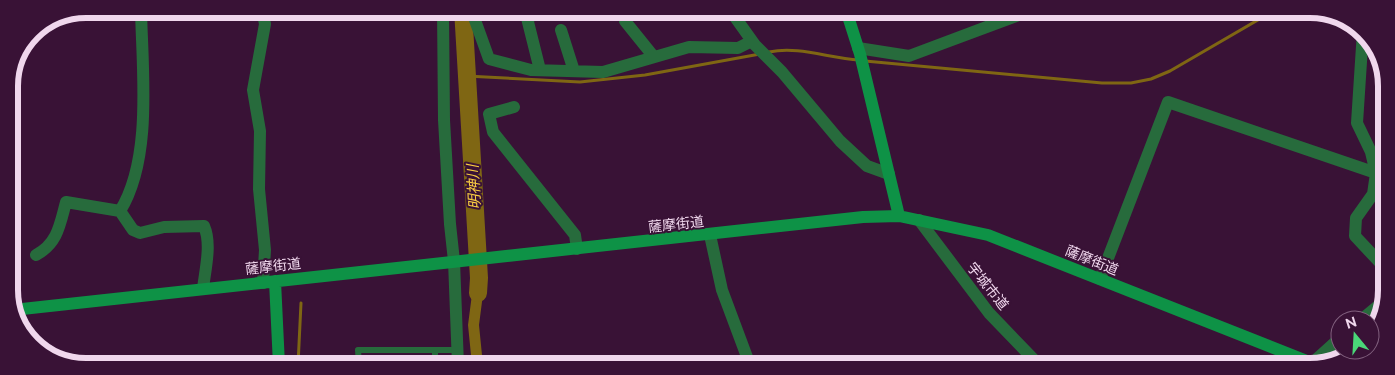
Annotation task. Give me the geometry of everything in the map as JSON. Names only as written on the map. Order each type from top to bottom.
[{"type":"street","points":[[120,210],[126,201],[143,142],[141,18]]},
{"type":"street","points":[[264,18],[266,24],[253,90],[260,131],[259,189],[278,358]]},
{"type":"street","points":[[443,18],[444,120],[450,224],[456,261],[457,358]]},
{"type":"street","points":[[474,18],[489,59],[540,70],[602,72],[689,47],[738,48],[754,43]]},
{"type":"street","points":[[527,18],[540,70]]},
{"type":"street","points":[[736,18],[754,43],[782,72],[840,141],[867,166],[889,174]]},
{"type":"street","points":[[849,18],[859,51],[899,216]]},
{"type":"street","points":[[859,51],[909,56],[1011,18]]},
{"type":"street","points":[[624,21],[654,57]]},
{"type":"street","points":[[561,30],[574,71]]},
{"type":"street","points":[[1362,43],[1357,123],[1371,152],[1376,173],[1373,194],[1356,218],[1355,236],[1378,261]]},
{"type":"street","points":[[1100,279],[1168,102],[1376,173]]},
{"type":"street","points":[[514,107],[489,114],[493,132],[575,236],[577,249]]},
{"type":"street","points":[[36,255],[49,248],[57,232],[66,202],[120,210],[133,230],[140,233],[164,227],[204,226],[207,233],[207,252],[203,288]]},
{"type":"street","name":"薩摩街道","points":[[21,309],[863,217],[899,216],[988,235],[1293,357]]},
{"type":"street","name":"宇城市道","points":[[919,220],[989,313],[1032,357]]},
{"type":"street","points":[[710,235],[722,290],[747,357]]},
{"type":"lane","points":[[359,358],[358,350],[456,350]]},
{"type":"lane","points":[[435,350],[435,358]]},
{"type":"shaded area","points":[[475,271],[486,271],[479,325],[482,358],[471,358],[468,325]]},
{"type":"waterway","name":"明神川","points":[[464,18],[479,278],[478,293]]},
{"type":"waterway","points":[[865,61],[1102,83],[1131,83],[1151,79],[1170,71],[1261,18]]},
{"type":"waterway","points":[[769,52],[791,50],[859,60]]},
{"type":"waterway","points":[[466,76],[580,82],[645,75],[760,54]]},
{"type":"waterway","points":[[298,358],[301,303]]}]
